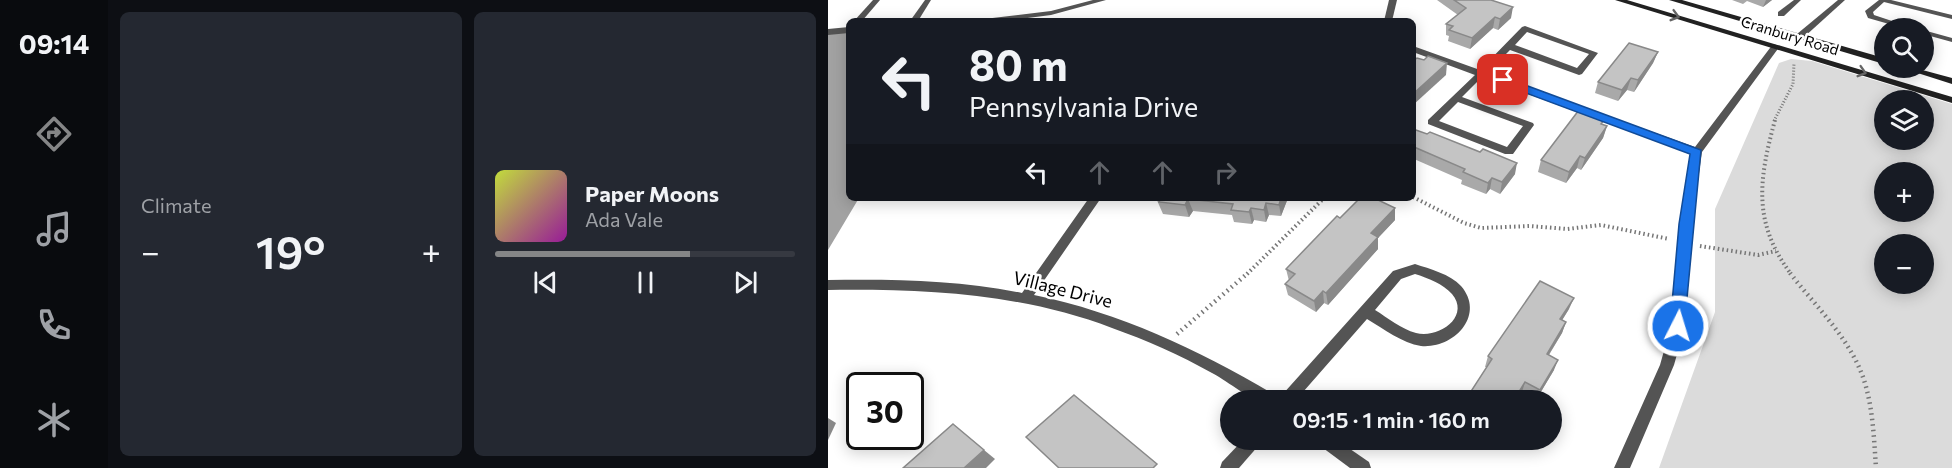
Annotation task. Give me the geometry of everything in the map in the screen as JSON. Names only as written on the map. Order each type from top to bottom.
[{"type":"main road","name":"Cranbury Road","points":[[1619,0],[1952,100]]},
{"type":"main road","name":"Cranbury Road","points":[[1673,0],[1874,58]]},
{"type":"main road","points":[[1934,76],[1952,81]]},
{"type":"street","points":[[1009,18],[1051,13],[1102,0]]},
{"type":"street","points":[[1389,18],[1393,0]]},
{"type":"street","points":[[1455,98],[1529,125],[1509,152],[1432,122],[1455,98],[1481,72],[1509,46],[1525,29],[1594,53],[1579,72],[1509,46]]},
{"type":"street","points":[[828,32],[846,30]]},
{"type":"street","points":[[1622,468],[1667,365],[1678,326],[1685,242],[1697,152],[1774,48]]},
{"type":"street","points":[[1416,50],[1697,152]]},
{"type":"street","points":[[1026,297],[1093,201]]},
{"type":"street","points":[[1296,390],[1366,311],[1398,275],[1415,269],[1457,291],[1463,303],[1464,316],[1458,328],[1449,335],[1438,339],[1422,340],[1407,335],[1366,311]]},
{"type":"street","name":"Village Drive","points":[[828,285],[874,283],[949,286],[1026,297],[1089,313],[1167,342],[1224,370],[1255,390]]},
{"type":"street","points":[[1228,468],[1244,450]]},
{"type":"street","points":[[1339,450],[1363,468]]},
{"type":"lane","points":[[861,18],[877,0]]},
{"type":"lane","points":[[916,18],[928,0]]},
{"type":"lane","points":[[1781,14],[1798,0]]},
{"type":"lane","points":[[1830,0],[1840,1]]},
{"type":"lane","points":[[1877,18],[1871,16],[1869,11],[1883,0],[1952,17]]},
{"type":"lane","points":[[1800,36],[1840,1]]},
{"type":"lane","points":[[1934,35],[1952,40]]},
{"type":"path","points":[[1774,48],[1793,56],[1796,80],[1776,114],[1760,197],[1771,244],[1796,285],[1834,327],[1860,369],[1873,422],[1876,468]]},
{"type":"path","points":[[1416,199],[1464,223],[1481,228],[1519,226],[1567,229],[1601,225],[1758,255],[1776,251]]},
{"type":"path","points":[[1167,342],[1256,266],[1321,201]]},
{"type":"shaded area","points":[[846,30],[846,201],[857,201],[828,250],[828,32]]},
{"type":"shaded area","points":[[1791,59],[1812,61],[1906,90],[1874,90],[1874,150],[1934,150],[1934,98],[1952,104],[1952,468],[1659,468],[1715,312],[1715,209],[1779,63]]},
{"type":"building","points":[[1454,0],[1491,0],[1513,7],[1500,19],[1495,17],[1472,38],[1449,30],[1453,26],[1446,24],[1466,8]]},
{"type":"building","points":[[1629,43],[1658,52],[1638,80],[1631,78],[1622,90],[1598,82]]},
{"type":"building","points":[[1428,56],[1447,63],[1416,91],[1416,59],[1424,60]]},
{"type":"building","points":[[1579,110],[1605,119],[1601,124],[1607,126],[1585,158],[1580,156],[1569,172],[1541,160]]},
{"type":"building","points":[[1416,130],[1427,134],[1430,132],[1480,152],[1483,149],[1517,163],[1502,182],[1492,178],[1488,183],[1463,172],[1465,169],[1416,148]]},
{"type":"building","points":[[1160,201],[1187,201],[1185,205]]},
{"type":"building","points":[[1206,201],[1280,201],[1279,205],[1266,203],[1264,210],[1251,208],[1249,212],[1231,210],[1233,204]]},
{"type":"building","points":[[1357,201],[1380,201],[1395,208],[1371,233],[1378,237],[1326,293],[1323,291],[1314,301],[1285,284],[1295,274],[1286,269],[1337,216],[1340,218]]},
{"type":"building","points":[[1540,281],[1574,298],[1560,319],[1566,322],[1547,354],[1558,360],[1540,390],[1525,382],[1520,390],[1472,390],[1492,359],[1488,356]]},
{"type":"building","points":[[1074,395],[1157,464],[1153,468],[1059,468],[1026,437]]},
{"type":"building","points":[[953,424],[984,450],[964,468],[903,468]]},
{"type":"route","points":[[1503,80],[1697,152],[1686,224],[1678,326]]}]
